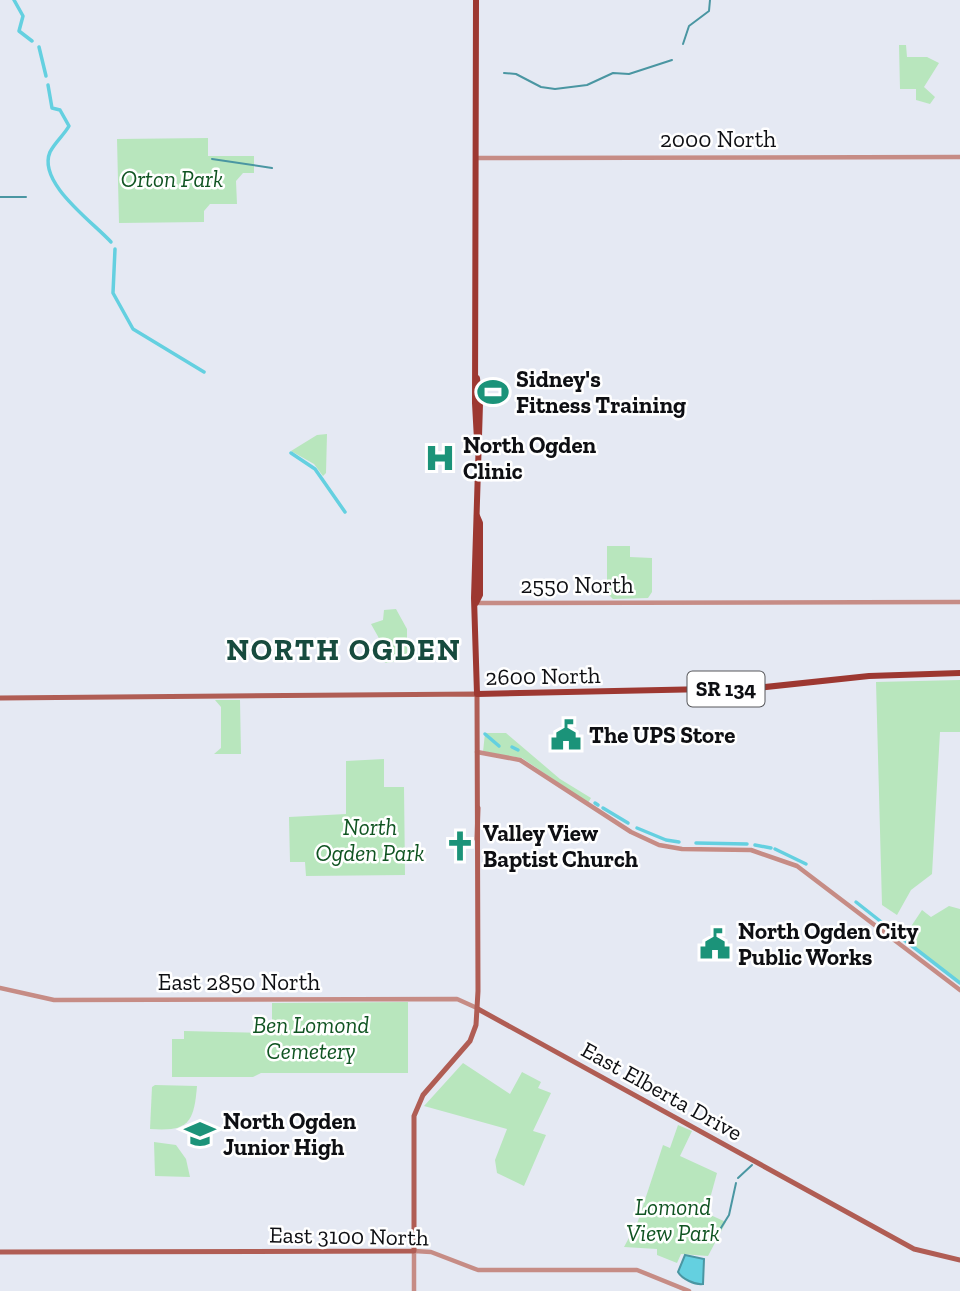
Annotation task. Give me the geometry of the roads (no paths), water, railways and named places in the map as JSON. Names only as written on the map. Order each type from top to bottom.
[{"type":"main road","points":[[476,0],[477,378],[480,404],[477,440],[480,598],[476,603]]},
{"type":"main road","points":[[414,1251],[413,1121],[421,1098],[470,1041],[478,1009],[479,834],[475,567],[477,516]]},
{"type":"main road","name":"2600 North","points":[[0,698],[477,694],[756,688],[869,676],[960,673]]},
{"type":"main road","name":"East Elberta Drive","points":[[478,1009],[915,1249],[960,1260]]},
{"type":"main road","name":"East 3100 North","points":[[0,1252],[414,1251]]},
{"type":"street","name":"2000 North","points":[[476,158],[960,157]]},
{"type":"street","name":"2550 North","points":[[476,603],[960,602]]},
{"type":"street","points":[[477,755],[520,760],[631,832],[659,845],[682,849],[751,850],[797,866],[960,990]]},
{"type":"street","name":"East 2850 North","points":[[0,988],[54,1000],[451,999],[464,1001],[478,1009]]},
{"type":"street","points":[[414,1251],[414,1291]]},
{"type":"street","name":"East 3100 North","points":[[414,1251],[431,1252],[478,1270],[637,1270],[689,1291]]},
{"type":"water","points":[[685,1255],[704,1259],[703,1284],[689,1281],[678,1272]]},
{"type":"waterway","points":[[14,0],[23,16],[19,31],[32,41]]},
{"type":"waterway","points":[[683,44],[689,26],[709,11],[710,0]]},
{"type":"waterway","points":[[39,47],[46,76]]},
{"type":"waterway","points":[[504,73],[516,74],[541,87],[555,89],[587,85],[613,73],[629,74],[672,60]]},
{"type":"waterway","points":[[48,85],[52,108],[60,110],[69,126],[50,152],[48,164],[52,176],[69,201],[111,242]]},
{"type":"waterway","points":[[212,159],[272,168]]},
{"type":"waterway","points":[[0,197],[26,197]]},
{"type":"waterway","points":[[115,249],[113,293],[133,329],[204,372]]},
{"type":"waterway","points":[[291,453],[315,469],[345,512]]},
{"type":"waterway","points":[[485,734],[499,746]]},
{"type":"waterway","points":[[512,747],[518,750]]},
{"type":"waterway","points":[[603,808],[628,823]]},
{"type":"waterway","points":[[637,828],[666,840],[679,842]]},
{"type":"waterway","points":[[696,843],[747,844]]},
{"type":"waterway","points":[[755,845],[771,848]]},
{"type":"waterway","points":[[775,849],[806,864]]},
{"type":"waterway","points":[[856,902],[894,932]]},
{"type":"waterway","points":[[903,939],[960,983]]},
{"type":"waterway","points":[[738,1178],[752,1165]]},
{"type":"waterway","points":[[714,1239],[729,1215],[736,1183]]},
{"type":"place","name":"Sidney's Fitness Training","points":[[493,392]]},
{"type":"place","name":"North Ogden Clinic","points":[[440,458]]},
{"type":"place","name":"The UPS Store","points":[[566,735]]},
{"type":"place","name":"Valley View Baptist Church","points":[[460,846]]},
{"type":"place","name":"North Ogden City Public Works","points":[[715,944]]},
{"type":"place","name":"North Ogden Junior High","points":[[200,1134]]},
{"type":"district","name":"NORTH OGDEN","points":[[344,650]]},
{"type":"park label","name":"Orton Park","points":[[172,179]]},
{"type":"park label","name":"North Ogden Park","points":[[370,840]]},
{"type":"park label","name":"Ben Lomond Cemetery","points":[[311,1038]]},
{"type":"park label","name":"Lomond View Park","points":[[673,1220]]}]
